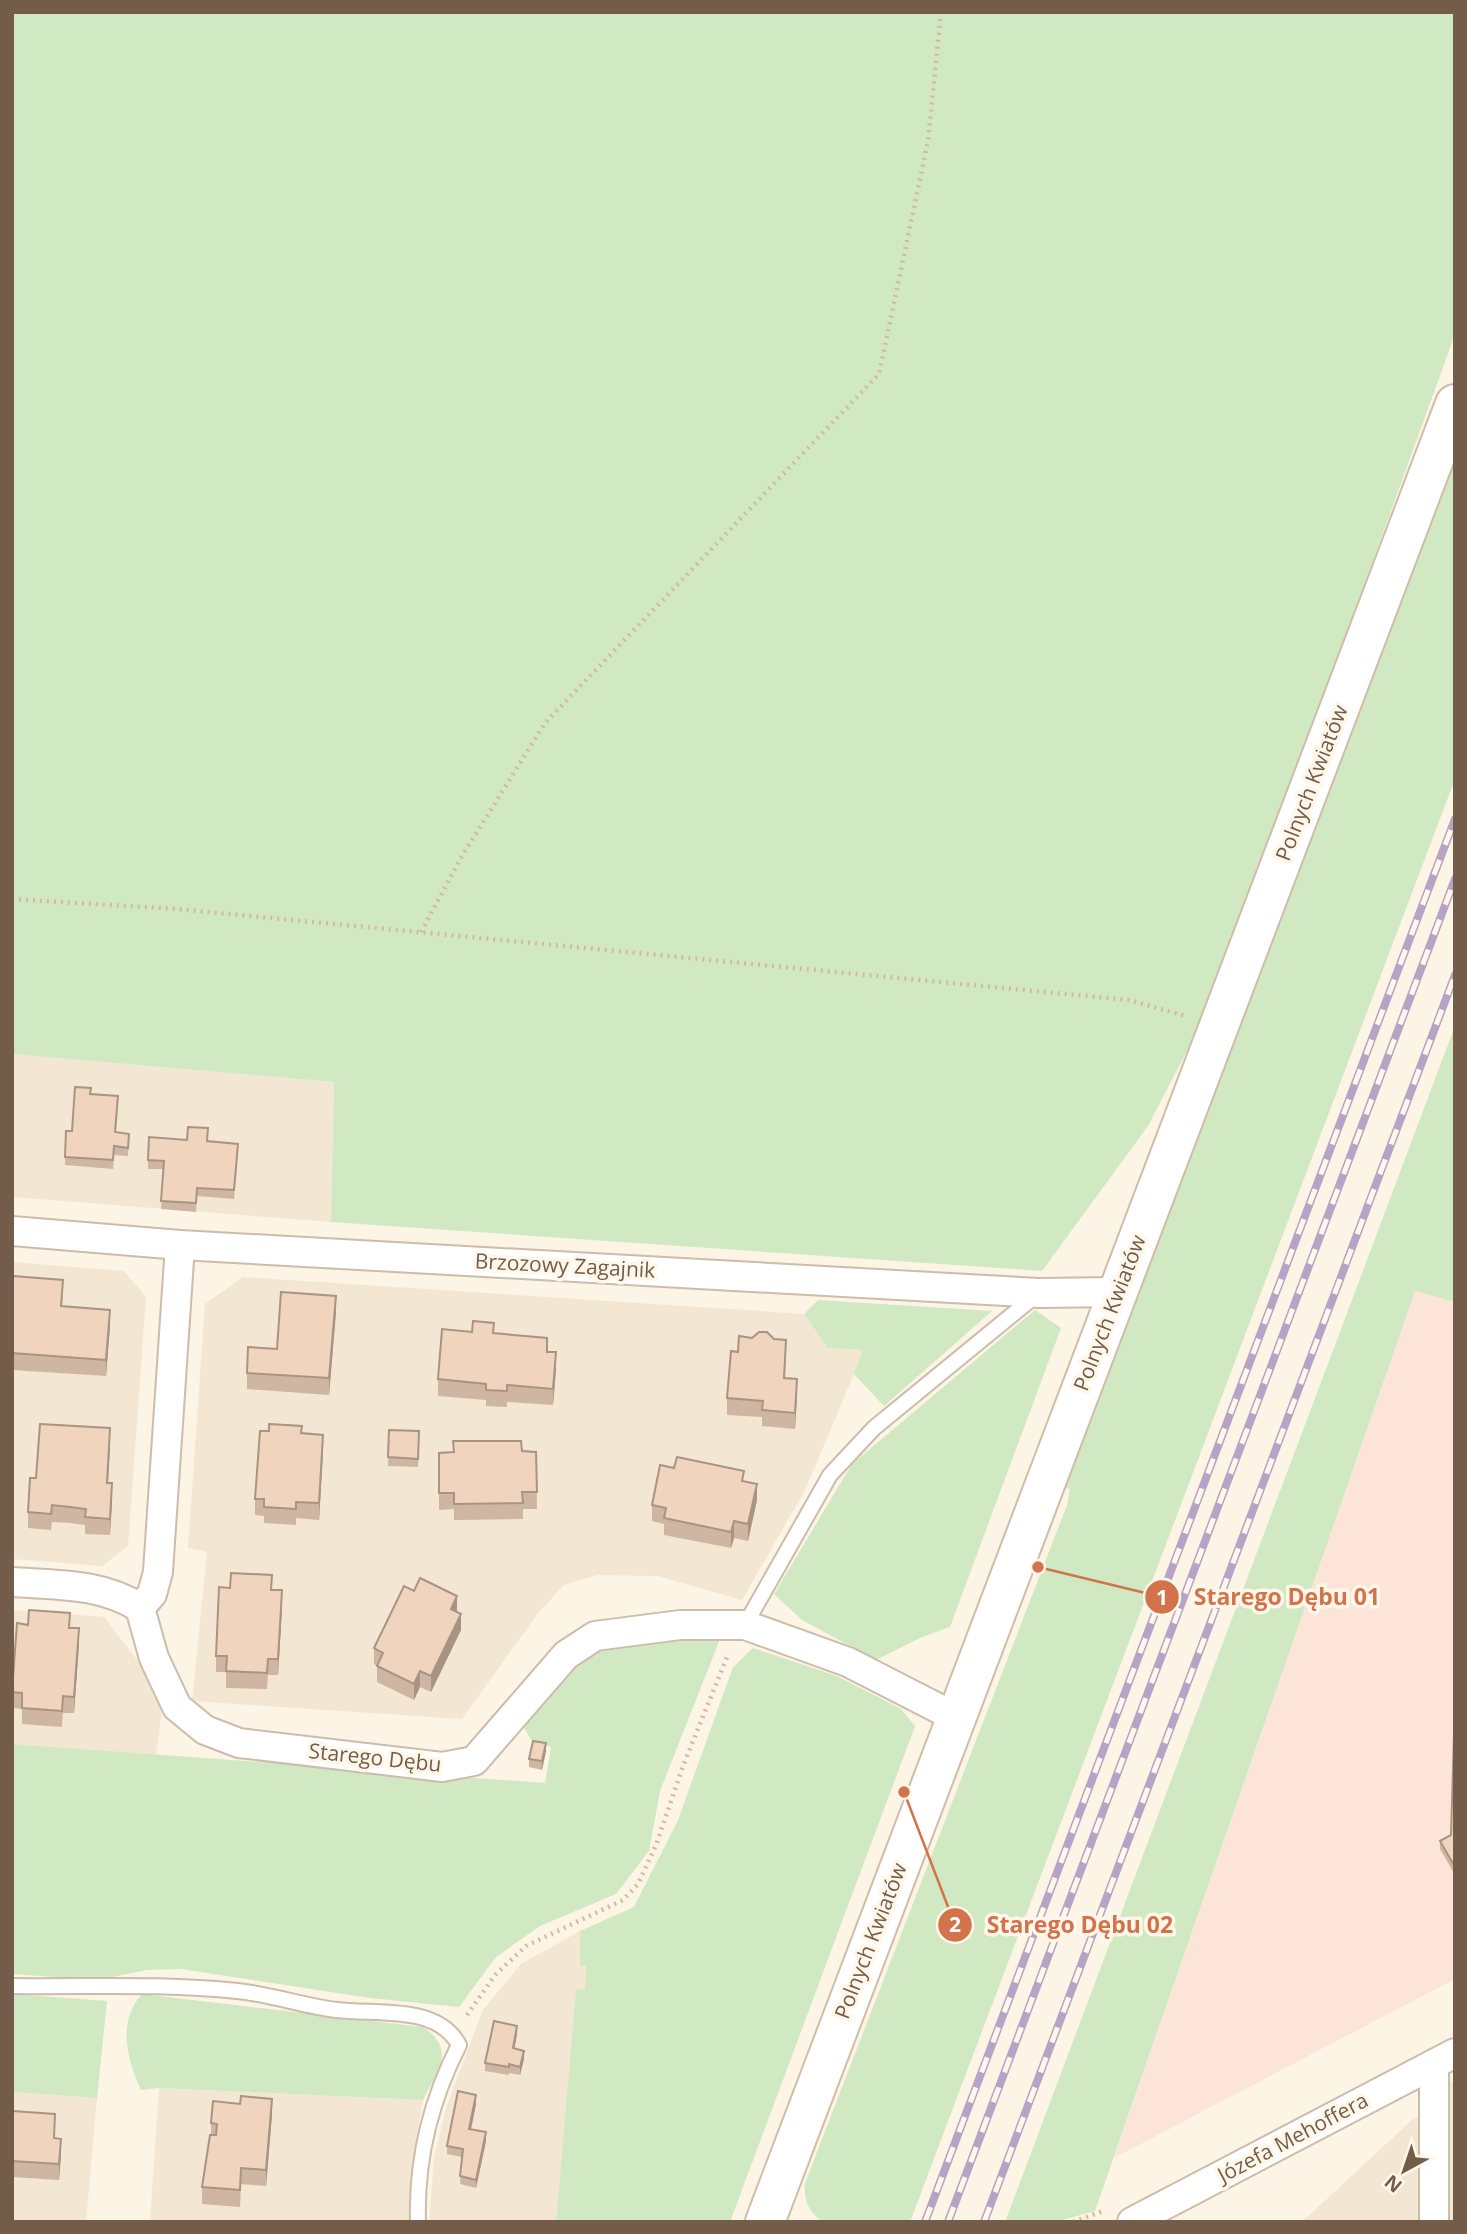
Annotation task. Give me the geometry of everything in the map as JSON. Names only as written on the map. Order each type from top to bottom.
[{"type":"street","name":"Polnych Kwiatów","points":[[765,2222],[1455,404]]},
{"type":"street","name":"Brzozowy Zagajnik","points":[[12,1231],[180,1245],[1038,1293],[1117,1292]]},
{"type":"street","points":[[12,1581],[95,1588],[121,1595],[140,1608],[152,1594],[158,1572],[180,1245]]},
{"type":"street","name":"Starego Dębu","points":[[140,1608],[154,1658],[177,1707],[205,1730],[239,1743],[442,1767],[474,1761],[566,1655],[595,1636],[680,1625],[745,1625],[848,1662],[957,1718]]},
{"type":"street","points":[[1434,2222],[1444,2059]]},
{"type":"street","name":"Józefa Mehoffera","points":[[1132,2222],[1444,2059]]},
{"type":"lane","points":[[745,1625],[830,1475],[874,1428],[1038,1293]]},
{"type":"lane","points":[[12,1986],[115,1988],[166,1984],[241,1991],[335,2010],[421,2017],[446,2027],[459,2045],[440,2081],[422,2147],[418,2222]]},
{"type":"path","points":[[421,932],[462,856],[545,723],[879,374],[928,141],[941,12]]},
{"type":"path","points":[[12,899],[177,909],[1129,1000],[1220,1026]]},
{"type":"path","points":[[454,2037],[495,1975],[526,1946],[623,1900],[638,1884],[656,1845],[683,1766],[725,1662],[745,1625]]},
{"type":"shaded area","points":[[12,1054],[334,1082],[331,1222],[12,1197]]},
{"type":"shaded area","points":[[12,1262],[124,1271],[146,1297],[128,1546],[102,1566],[12,1559]]},
{"type":"shaded area","points":[[243,1277],[804,1314],[828,1348],[864,1350],[805,1490],[742,1600],[657,1576],[598,1575],[564,1585],[538,1613],[462,1719],[192,1701],[207,1552],[188,1548],[205,1304]]},
{"type":"shaded area","points":[[1415,1290],[1455,1302],[1455,1979],[1114,2158]]},
{"type":"shaded area","points":[[12,1610],[104,1617],[164,1695],[156,1755],[12,1744]]},
{"type":"shaded area","points":[[580,1931],[580,1965],[586,1965],[585,1990],[576,1990],[556,2222],[429,2222],[434,2158],[447,2105],[483,2010],[521,1964]]},
{"type":"shaded area","points":[[1455,2079],[1455,2222],[1448,2222],[1449,2083]]},
{"type":"shaded area","points":[[159,2088],[423,2100],[412,2164],[410,2222],[150,2222]]},
{"type":"shaded area","points":[[12,2092],[97,2098],[86,2222],[12,2222]]},
{"type":"shaded area","points":[[1423,2115],[1423,2222],[1302,2222],[1412,2120]]},
{"type":"green space","points":[[12,12],[1455,12],[1455,334],[1216,995],[1148,1126],[1042,1271],[331,1222],[334,1082],[12,1054]]},
{"type":"green space","points":[[1455,448],[1455,779],[910,2222],[823,2222],[808,2205],[805,2183],[1067,1505],[1070,1489],[1062,1487]]},
{"type":"green space","points":[[1455,1026],[1455,1302],[1415,1291],[1095,2211],[1055,2222],[1005,2222]]},
{"type":"green space","points":[[818,1300],[992,1311],[884,1406],[854,1374],[863,1350],[828,1348],[804,1314]]},
{"type":"green space","points":[[1035,1310],[1061,1328],[950,1627],[922,1637],[876,1660],[802,1620],[774,1594],[852,1464]]},
{"type":"green space","points":[[657,1638],[720,1639],[660,1791],[649,1851],[616,1894],[540,1926],[496,1957],[459,2007],[370,1998],[181,1969],[147,1970],[97,1980],[12,1974],[12,1744],[545,1783],[551,1747],[533,1742],[524,1728],[575,1665],[597,1649],[623,1641]]},
{"type":"green space","points":[[753,1648],[837,1676],[901,1709],[915,1726],[730,2222],[556,2222],[576,1989],[585,1990],[586,1966],[580,1965],[580,1931],[634,1907],[678,1820],[733,1667]]},
{"type":"green space","points":[[12,1994],[107,2001],[97,2098],[12,2092]]},
{"type":"green space","points":[[142,1994],[423,2027],[439,2044],[442,2053],[439,2070],[423,2100],[159,2088],[141,2090],[129,2053],[127,2029],[129,2016]]},
{"type":"building","points":[[75,1087],[91,1088],[90,1094],[118,1096],[115,1132],[129,1134],[128,1148],[114,1146],[113,1160],[65,1157],[66,1131],[72,1131]]},
{"type":"building","points":[[188,1127],[208,1128],[207,1141],[238,1144],[234,1190],[197,1188],[196,1203],[161,1201],[164,1161],[148,1160],[149,1137],[187,1140]]},
{"type":"building","points":[[13,1276],[63,1280],[61,1306],[110,1310],[106,1360],[12,1353]]},
{"type":"building","points":[[281,1292],[336,1296],[329,1378],[247,1373],[248,1347],[277,1349]]},
{"type":"building","points":[[473,1321],[494,1323],[493,1333],[547,1338],[547,1352],[556,1352],[553,1389],[507,1385],[507,1391],[486,1390],[486,1384],[438,1379],[442,1329],[472,1332]]},
{"type":"building","points":[[759,1332],[767,1332],[774,1339],[786,1340],[784,1378],[797,1379],[795,1413],[762,1410],[763,1401],[727,1398],[731,1351],[738,1352],[739,1336],[752,1338]]},
{"type":"building","points":[[40,1424],[110,1428],[107,1483],[112,1483],[110,1519],[85,1517],[86,1509],[52,1505],[51,1514],[28,1512],[30,1478],[36,1478]]},
{"type":"building","points":[[269,1424],[302,1426],[301,1433],[323,1435],[319,1503],[296,1502],[296,1509],[264,1507],[264,1499],[255,1499],[260,1431],[269,1431]]},
{"type":"building","points":[[389,1430],[419,1431],[418,1459],[388,1457]]},
{"type":"building","points":[[453,1441],[521,1441],[522,1451],[536,1452],[537,1492],[522,1492],[523,1503],[454,1504],[454,1493],[439,1493],[439,1453],[454,1452]]},
{"type":"building","points":[[677,1457],[744,1471],[742,1481],[757,1484],[748,1524],[734,1521],[731,1532],[664,1518],[666,1508],[652,1505],[660,1465],[674,1468]]},
{"type":"building","points":[[231,1573],[272,1575],[271,1590],[282,1590],[278,1659],[268,1659],[267,1673],[226,1671],[227,1656],[216,1656],[219,1587],[230,1588]]},
{"type":"building","points":[[420,1578],[457,1596],[451,1609],[461,1614],[431,1676],[420,1671],[414,1684],[377,1666],[383,1653],[374,1648],[404,1586],[414,1591]]},
{"type":"building","points":[[29,1610],[70,1613],[69,1628],[79,1628],[74,1697],[63,1696],[62,1711],[22,1708],[22,1693],[12,1692],[17,1623],[28,1625]]},
{"type":"building","points":[[1455,1700],[1455,1867],[1440,1841],[1451,1835]]},
{"type":"building","points":[[533,1741],[546,1743],[542,1761],[529,1759]]},
{"type":"building","points":[[494,2021],[517,2026],[513,2048],[524,2051],[520,2067],[485,2063]]},
{"type":"building","points":[[458,2091],[476,2095],[469,2129],[486,2132],[476,2180],[460,2176],[463,2149],[447,2146]]},
{"type":"building","points":[[241,2096],[272,2099],[266,2170],[241,2168],[240,2190],[202,2187],[210,2135],[216,2135],[217,2124],[211,2123],[213,2101],[240,2104]]},
{"type":"building","points":[[12,2111],[55,2114],[54,2138],[61,2139],[59,2164],[12,2161]]},
{"type":"railway","points":[[925,2222],[1455,819]]},
{"type":"railway","points":[[948,2222],[1455,879]]},
{"type":"railway","points":[[984,2222],[1455,975]]},
{"type":"place","name":"Starego Dębu 01","points":[[1038,1567]]},
{"type":"place","name":"Starego Dębu 02","points":[[904,1792]]}]
